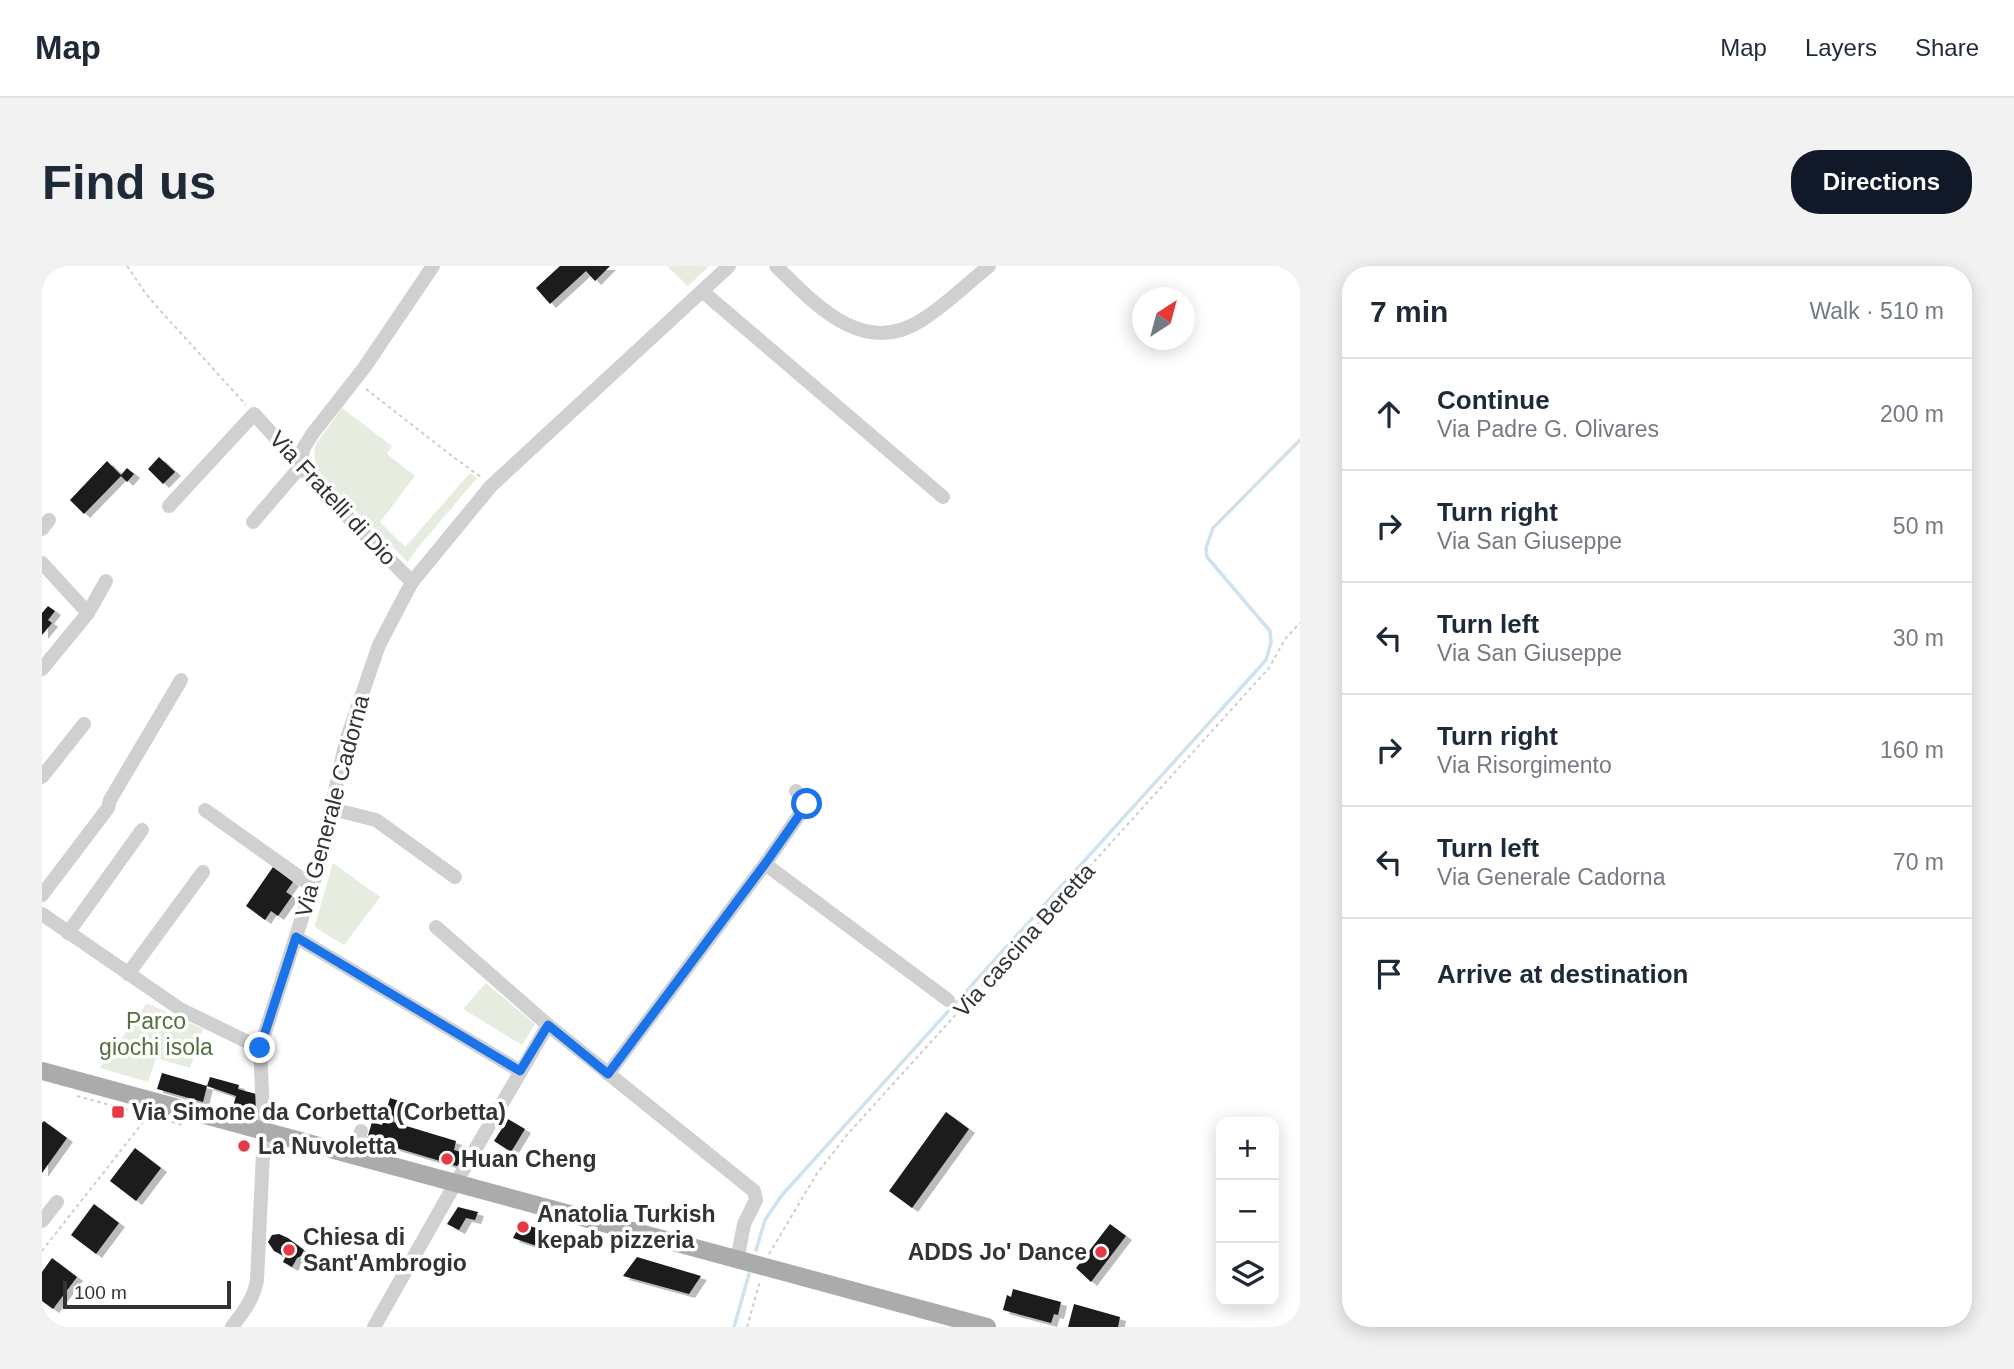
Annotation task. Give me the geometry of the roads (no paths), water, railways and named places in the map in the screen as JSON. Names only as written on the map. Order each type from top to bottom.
[{"type":"main road","points":[[42,1072],[987,1327]]},
{"type":"street","points":[[253,522],[295,473],[302,460],[303,449],[313,433],[354,380],[433,266]]},
{"type":"street","name":"Via Generale Cadorna","points":[[232,1327],[255,1292],[264,1132],[260,1048],[313,886],[346,741],[379,645],[412,582],[491,486],[729,266]]},
{"type":"street","points":[[776,266],[806,296],[835,318],[869,334],[902,331],[923,320],[989,266]]},
{"type":"street","points":[[702,291],[943,497]]},
{"type":"street","name":"Via Fratelli di Dio","points":[[169,506],[254,414],[295,459],[302,460],[304,470],[312,481],[412,582]]},
{"type":"street","points":[[42,564],[88,613]]},
{"type":"street","points":[[42,669],[88,613],[106,581]]},
{"type":"street","points":[[42,895],[108,808],[110,800],[181,680]]},
{"type":"street","points":[[42,777],[84,724]]},
{"type":"street","points":[[608,1074],[807,804],[796,791]]},
{"type":"street","points":[[332,809],[376,820],[456,877]]},
{"type":"street","points":[[205,810],[313,886]]},
{"type":"street","points":[[68,933],[142,830]]},
{"type":"street","points":[[765,864],[948,1000]]},
{"type":"street","points":[[128,974],[203,872]]},
{"type":"street","points":[[42,914],[180,1009],[260,1048]]},
{"type":"street","points":[[436,927],[548,1025],[754,1191],[756,1200],[744,1224],[737,1261]]},
{"type":"street","points":[[296,937],[520,1071]]},
{"type":"street","points":[[374,1327],[548,1025]]},
{"type":"street","points":[[354,1157],[361,1131]]},
{"type":"street","points":[[42,1221],[57,1202]]},
{"type":"waterway","points":[[756,1250],[765,1220],[782,1195],[1266,660],[1271,643],[1270,631],[1207,557],[1206,548],[1213,528],[1300,440]]},
{"type":"waterway","points":[[734,1327],[749,1274]]},
{"type":"place","name":"Via Simone da Corbetta (Corbetta)","points":[[118,1112]]},
{"type":"place","name":"La Nuvoletta","points":[[244,1146]]},
{"type":"place","name":"Huan Cheng","points":[[447,1159]]},
{"type":"place","name":"Anatolia Turkish kepab pizzeria","points":[[523,1227]]},
{"type":"place","name":"Chiesa di Sant'Ambrogio","points":[[289,1250]]},
{"type":"place","name":"ADDS Jo' Dance","points":[[1101,1252]]},
{"type":"park label","name":"Parco giochi isola","points":[[156,1034]]}]
